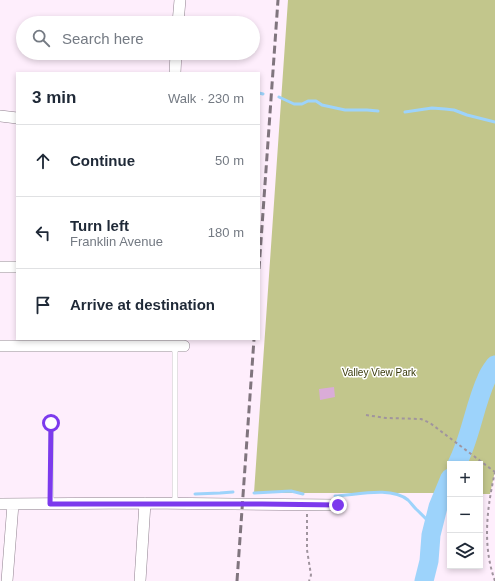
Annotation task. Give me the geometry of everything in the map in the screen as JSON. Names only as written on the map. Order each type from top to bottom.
[{"type":"street","points":[[179,16],[180,0]]},
{"type":"street","points":[[175,72],[176,60]]},
{"type":"street","points":[[0,116],[16,118]]},
{"type":"street","points":[[0,267],[16,267]]},
{"type":"street","points":[[0,346],[180,346]]},
{"type":"street","points":[[140,581],[145,503]]},
{"type":"street","points":[[0,504],[145,503],[338,505]]},
{"type":"street","points":[[7,581],[13,504]]},
{"type":"lane","points":[[175,504],[180,346]]},
{"type":"lane","points":[[50,504],[51,423]]},
{"type":"path","points":[[366,415],[386,418],[421,419],[430,423],[495,472],[490,494],[487,521],[487,538],[495,581]]},
{"type":"path","points":[[307,505],[307,550],[311,575],[309,581]]},
{"type":"green space","name":"Valley View Park","points":[[288,0],[495,0],[495,471],[490,494],[483,494],[483,461],[447,461],[447,493],[254,493]]},
{"type":"building","points":[[334,387],[335,397],[320,400],[319,389]]},
{"type":"waterway","points":[[279,97],[294,104],[316,101],[322,105],[345,110],[378,111]]},
{"type":"waterway","points":[[405,112],[432,108],[445,109],[454,110],[495,122]]},
{"type":"waterway","points":[[458,461],[466,443],[479,399],[489,374],[495,365]]},
{"type":"waterway","points":[[424,581],[429,561],[431,535],[438,507],[447,485]]},
{"type":"waterway","points":[[254,493],[291,491],[303,494]]},
{"type":"waterway","points":[[195,494],[233,492]]},
{"type":"waterway","points":[[335,496],[373,492],[392,493],[408,500],[433,527]]},
{"type":"railway","points":[[260,255],[278,0]]},
{"type":"railway","points":[[237,581],[254,340]]},
{"type":"route","points":[[51,423],[50,504],[145,503],[338,505]]}]
